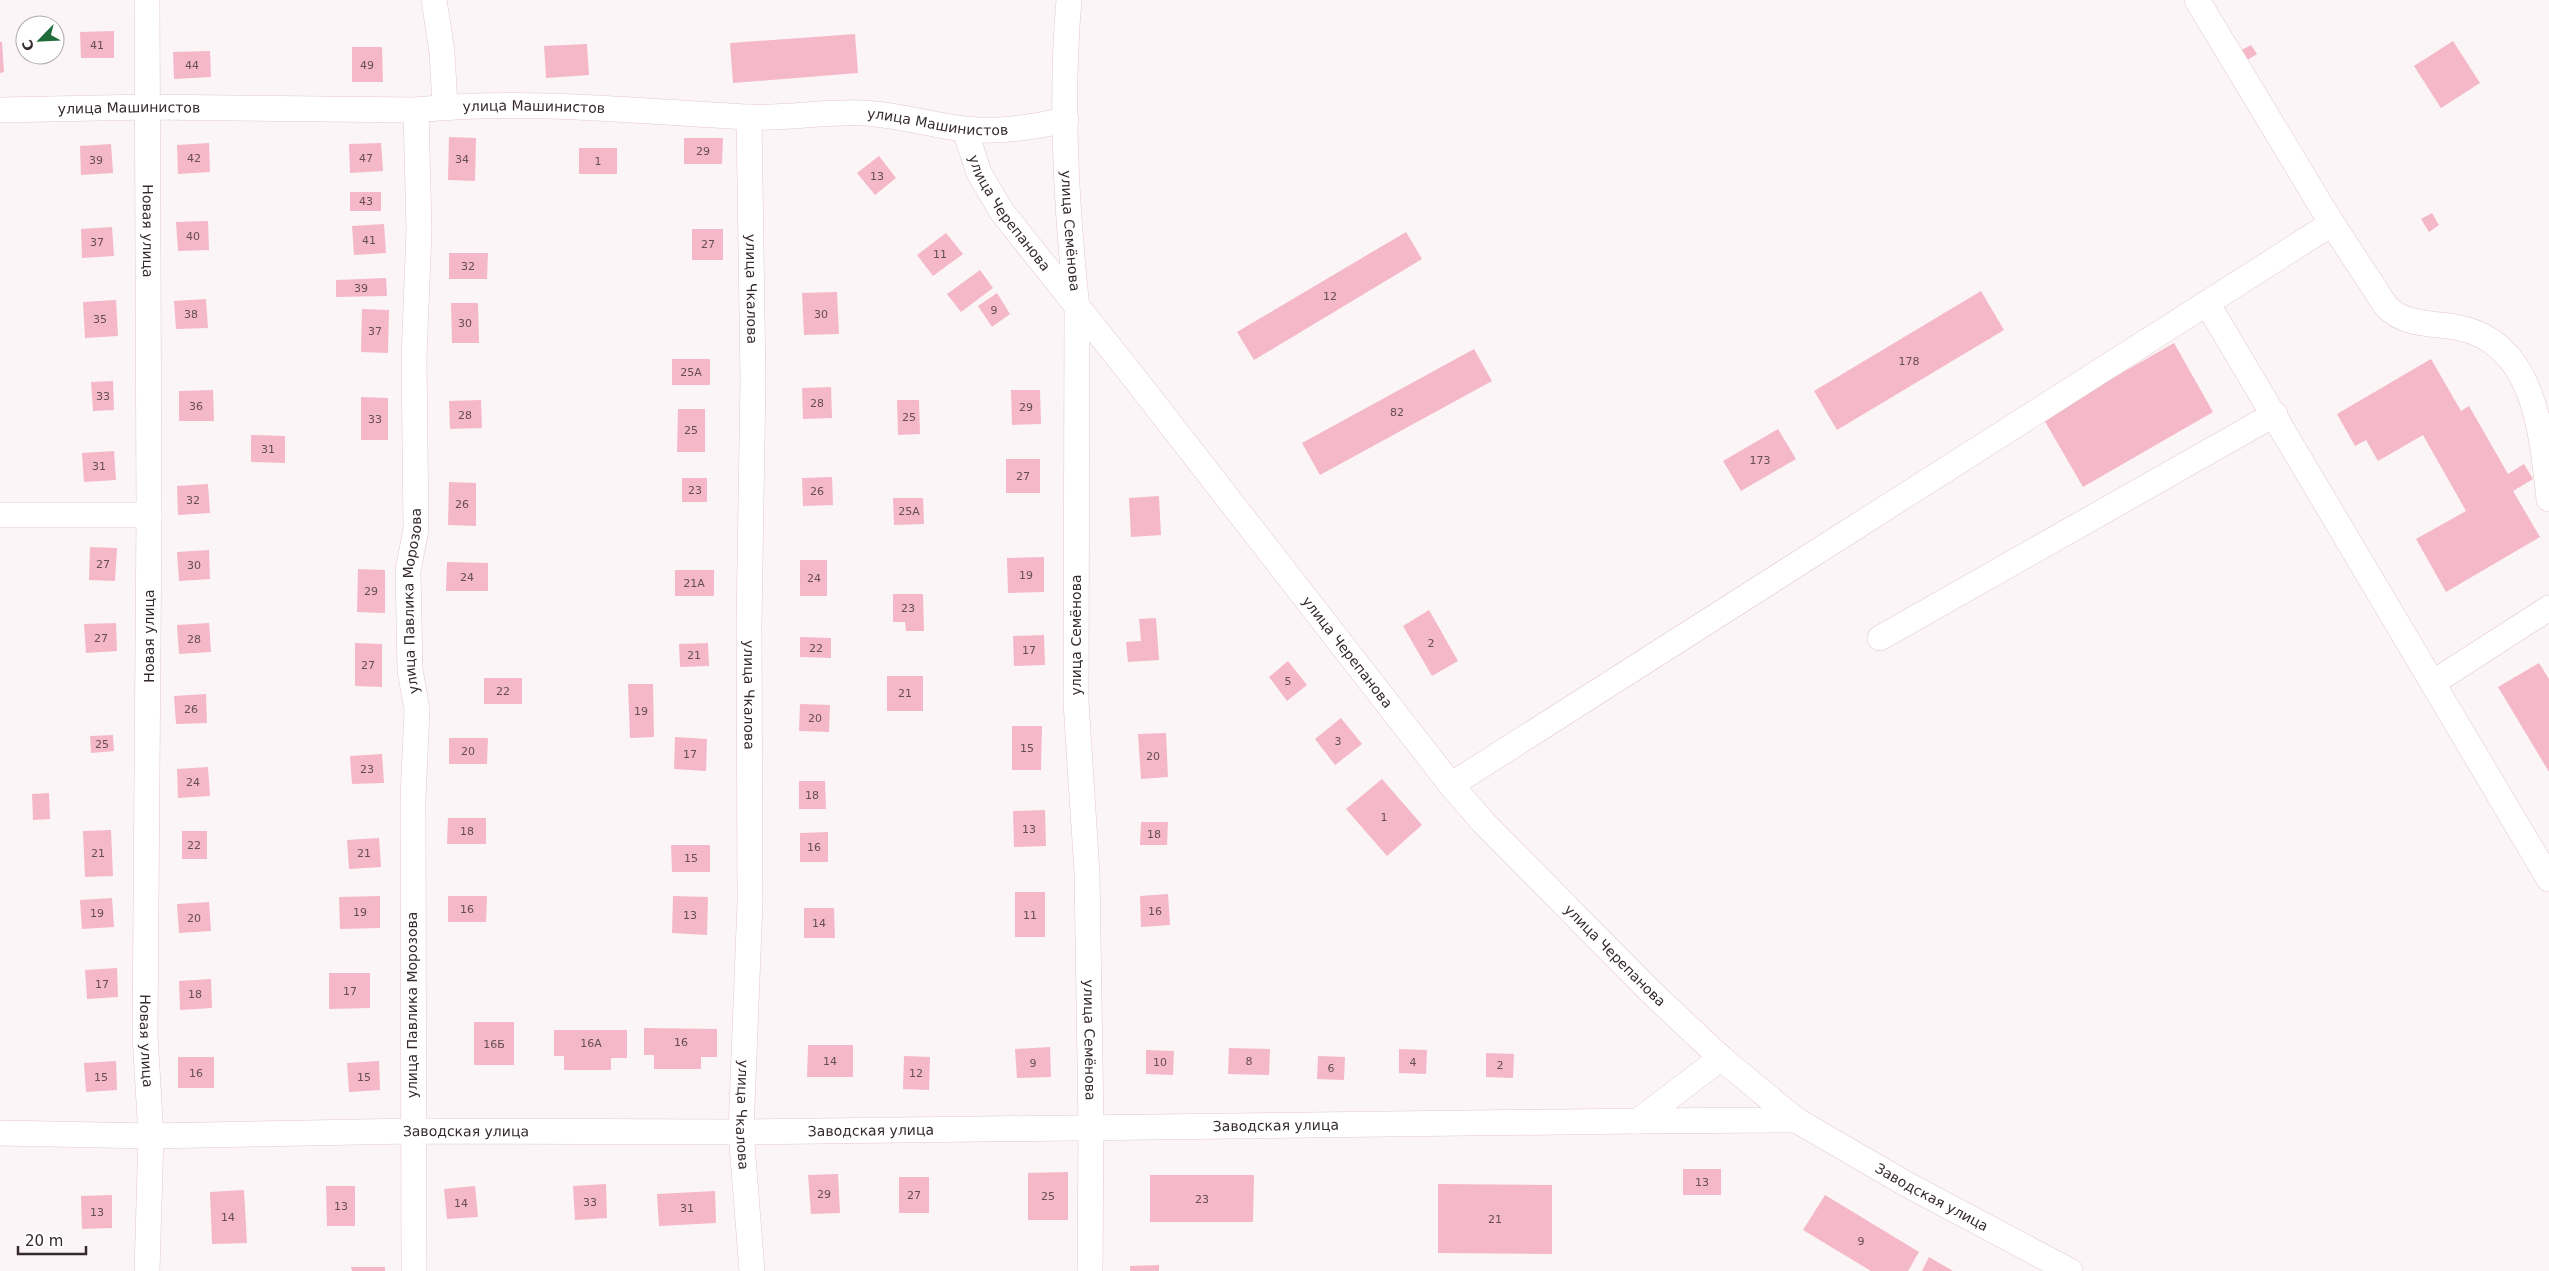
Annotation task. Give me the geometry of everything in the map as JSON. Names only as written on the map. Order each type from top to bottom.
[{"type":"street","name":"Новая улица","points":[[147,0],[149,516],[145,1035],[151,1136],[147,1271]]},
{"type":"street","points":[[434,0],[442,52],[445,107]]},
{"type":"street","name":"улица Семёнова","points":[[1069,0],[1066,35],[1066,120],[1071,254],[1077,308],[1076,702],[1087,873],[1091,1126],[1090,1271]]},
{"type":"street","points":[[2197,0],[2332,224],[2389,308],[2406,318],[2460,328],[2482,335],[2502,350],[2518,369],[2530,394],[2538,418],[2543,440],[2549,499]]},
{"type":"street","name":"улица Машинистов","points":[[0,110],[147,107],[416,110],[445,107],[581,105],[749,117],[864,113],[916,119],[965,130],[1032,128],[1066,120]]},
{"type":"street","name":"улица Павлика Морозова","points":[[414,1271],[412,1131],[413,809],[417,710],[410,670],[408,571],[416,529],[414,358],[419,231],[416,110]]},
{"type":"street","name":"улица Чкалова","points":[[749,117],[754,380],[749,623],[750,902],[741,1132],[752,1271]]},
{"type":"street","name":"улица Черепанова","points":[[965,130],[979,173],[1002,212],[1138,382],[1451,785],[1484,823],[1650,991],[1721,1058],[1796,1120]]},
{"type":"street","points":[[1451,785],[2332,224]]},
{"type":"street","points":[[2207,304],[2275,414],[2547,873]]},
{"type":"street","points":[[1880,638],[2275,414]]},
{"type":"street","points":[[0,516],[149,516]]},
{"type":"street","points":[[2434,682],[2549,608]]},
{"type":"street","points":[[1638,1121],[1721,1058]]},
{"type":"street","name":"Заводская улица","points":[[0,1133],[151,1136],[412,1131],[741,1132],[1091,1126],[1796,1120],[1908,1185],[2070,1271]]},
{"type":"building","points":[[114,31],[114,58],[81,58],[80,32]]},
{"type":"building","points":[[855,34],[858,73],[733,83],[730,43]]},
{"type":"building","points":[[2453,41],[2480,83],[2441,108],[2414,66]]},
{"type":"building","points":[[0,42],[2,42],[4,72],[0,73]]},
{"type":"building","points":[[587,44],[589,75],[546,78],[544,46]]},
{"type":"building","points":[[2251,45],[2257,54],[2244,62],[2238,52]]},
{"type":"building","points":[[352,47],[382,47],[383,82],[352,82]]},
{"type":"building","points":[[210,51],[211,77],[174,79],[173,52]]},
{"type":"building","points":[[449,137],[476,138],[475,181],[448,180]]},
{"type":"building","points":[[684,138],[723,138],[722,164],[684,164]]},
{"type":"building","points":[[209,143],[210,172],[178,174],[177,145]]},
{"type":"building","points":[[381,143],[383,171],[350,173],[349,144]]},
{"type":"building","points":[[111,144],[113,173],[81,175],[80,146]]},
{"type":"building","points":[[579,148],[617,148],[617,174],[579,174]]},
{"type":"building","points":[[879,156],[896,178],[875,195],[857,173]]},
{"type":"building","points":[[350,192],[381,192],[381,211],[350,211]]},
{"type":"building","points":[[2432,213],[2439,225],[2429,232],[2421,219]]},
{"type":"building","points":[[208,221],[209,250],[178,251],[176,222]]},
{"type":"building","points":[[384,224],[386,253],[354,255],[352,226]]},
{"type":"building","points":[[112,227],[114,256],[82,258],[81,229]]},
{"type":"building","points":[[692,229],[723,229],[723,260],[692,260]]},
{"type":"building","points":[[1406,232],[1422,259],[1254,360],[1237,332]]},
{"type":"building","points":[[946,233],[963,254],[933,276],[917,255]]},
{"type":"building","points":[[449,253],[488,253],[487,279],[449,279]]},
{"type":"building","points":[[980,270],[993,288],[961,312],[947,294]]},
{"type":"building","points":[[386,278],[387,296],[336,297],[336,280]]},
{"type":"building","points":[[1981,291],[2004,330],[1837,430],[1814,391]]},
{"type":"building","points":[[837,292],[839,334],[804,335],[802,293]]},
{"type":"building","points":[[997,293],[1010,314],[992,327],[978,306]]},
{"type":"building","points":[[206,299],[208,328],[176,329],[174,301]]},
{"type":"building","points":[[116,300],[118,336],[85,338],[83,302]]},
{"type":"building","points":[[451,303],[478,303],[479,343],[452,343]]},
{"type":"building","points":[[362,309],[389,310],[388,353],[361,352]]},
{"type":"building","points":[[2174,343],[2213,412],[2083,487],[2043,418]]},
{"type":"building","points":[[1474,349],[1492,381],[1320,475],[1302,443]]},
{"type":"building","points":[[672,359],[710,359],[710,385],[672,385]]},
{"type":"building","points":[[2431,359],[2461,411],[2469,406],[2508,474],[2524,464],[2533,479],[2513,491],[2540,537],[2446,592],[2416,539],[2466,511],[2423,435],[2378,461],[2366,440],[2355,446],[2337,414]]},
{"type":"building","points":[[113,381],[114,410],[93,411],[91,382]]},
{"type":"building","points":[[831,387],[832,418],[803,419],[802,388]]},
{"type":"building","points":[[213,390],[214,421],[179,421],[179,391]]},
{"type":"building","points":[[1011,390],[1040,390],[1041,424],[1012,425]]},
{"type":"building","points":[[361,397],[388,398],[388,440],[361,440]]},
{"type":"building","points":[[481,400],[482,428],[450,429],[449,401]]},
{"type":"building","points":[[897,400],[919,400],[920,434],[898,435]]},
{"type":"building","points":[[678,409],[705,409],[705,452],[677,452]]},
{"type":"building","points":[[1778,429],[1796,459],[1741,491],[1723,461]]},
{"type":"building","points":[[251,435],[285,436],[285,463],[251,462]]},
{"type":"building","points":[[114,451],[116,480],[84,482],[82,453]]},
{"type":"building","points":[[1006,459],[1040,459],[1040,493],[1006,493]]},
{"type":"building","points":[[832,477],[833,505],[803,506],[802,478]]},
{"type":"building","points":[[682,478],[707,478],[707,502],[682,502]]},
{"type":"building","points":[[449,482],[476,483],[476,526],[448,525]]},
{"type":"building","points":[[208,484],[210,513],[178,515],[177,486]]},
{"type":"building","points":[[1159,496],[1161,535],[1131,537],[1129,498]]},
{"type":"building","points":[[893,498],[923,498],[924,524],[894,525]]},
{"type":"building","points":[[90,547],[117,548],[115,581],[89,580]]},
{"type":"building","points":[[209,550],[210,579],[179,581],[177,552]]},
{"type":"building","points":[[1044,557],[1044,592],[1008,593],[1007,558]]},
{"type":"building","points":[[800,560],[827,560],[827,596],[800,596]]},
{"type":"building","points":[[447,562],[488,563],[488,591],[446,591]]},
{"type":"building","points":[[358,569],[385,570],[385,613],[357,612]]},
{"type":"building","points":[[675,570],[714,570],[714,596],[675,596]]},
{"type":"building","points":[[893,594],[923,594],[924,631],[906,631],[905,622],[893,622]]},
{"type":"building","points":[[1429,610],[1458,661],[1432,676],[1403,626]]},
{"type":"building","points":[[1156,618],[1159,660],[1128,662],[1126,642],[1141,641],[1139,619]]},
{"type":"building","points":[[116,623],[117,651],[86,653],[84,624]]},
{"type":"building","points":[[209,623],[211,652],[179,654],[177,625]]},
{"type":"building","points":[[1044,635],[1045,665],[1014,666],[1013,636]]},
{"type":"building","points":[[800,637],[831,638],[831,658],[800,657]]},
{"type":"building","points":[[355,643],[382,644],[382,687],[355,686]]},
{"type":"building","points":[[708,643],[709,666],[680,667],[679,644]]},
{"type":"building","points":[[1288,661],[1307,685],[1287,701],[1269,677]]},
{"type":"building","points":[[2539,663],[2549,679],[2549,772],[2498,687]]},
{"type":"building","points":[[887,676],[923,676],[923,711],[887,711]]},
{"type":"building","points":[[484,678],[522,678],[522,704],[484,704]]},
{"type":"building","points":[[628,684],[653,684],[654,737],[630,738]]},
{"type":"building","points":[[206,694],[207,723],[176,724],[174,696]]},
{"type":"building","points":[[800,704],[830,705],[829,732],[799,731]]},
{"type":"building","points":[[1341,718],[1362,744],[1335,765],[1315,739]]},
{"type":"building","points":[[1012,726],[1042,726],[1041,770],[1012,770]]},
{"type":"building","points":[[1166,733],[1168,777],[1141,779],[1138,734]]},
{"type":"building","points":[[113,735],[114,751],[91,753],[90,736]]},
{"type":"building","points":[[675,737],[707,739],[706,771],[674,769]]},
{"type":"building","points":[[449,738],[488,738],[487,764],[449,764]]},
{"type":"building","points":[[382,754],[384,783],[352,784],[350,756]]},
{"type":"building","points":[[208,767],[210,796],[178,798],[177,769]]},
{"type":"building","points":[[1382,779],[1422,825],[1387,856],[1346,809]]},
{"type":"building","points":[[799,781],[825,781],[826,809],[799,809]]},
{"type":"building","points":[[49,793],[50,819],[33,820],[32,794]]},
{"type":"building","points":[[1045,810],[1046,846],[1014,847],[1013,811]]},
{"type":"building","points":[[448,818],[486,818],[486,844],[447,844]]},
{"type":"building","points":[[1141,822],[1168,822],[1167,845],[1140,845]]},
{"type":"building","points":[[111,830],[113,876],[85,877],[83,831]]},
{"type":"building","points":[[182,831],[207,831],[207,859],[182,859]]},
{"type":"building","points":[[828,832],[828,862],[800,862],[800,833]]},
{"type":"building","points":[[379,838],[381,867],[349,869],[347,840]]},
{"type":"building","points":[[671,845],[710,845],[710,872],[672,872]]},
{"type":"building","points":[[1015,892],[1045,892],[1045,937],[1015,937]]},
{"type":"building","points":[[1168,894],[1170,925],[1141,927],[1140,896]]},
{"type":"building","points":[[380,896],[380,928],[340,929],[339,897]]},
{"type":"building","points":[[448,896],[487,896],[486,922],[448,922]]},
{"type":"building","points":[[673,896],[708,897],[707,935],[672,933]]},
{"type":"building","points":[[112,898],[114,927],[82,929],[80,900]]},
{"type":"building","points":[[209,902],[211,931],[179,933],[177,904]]},
{"type":"building","points":[[804,908],[834,908],[835,938],[804,938]]},
{"type":"building","points":[[117,968],[118,997],[87,999],[85,970]]},
{"type":"building","points":[[329,973],[370,973],[370,1008],[329,1009]]},
{"type":"building","points":[[211,979],[212,1008],[180,1010],[179,981]]},
{"type":"building","points":[[474,1022],[514,1022],[514,1065],[474,1065]]},
{"type":"building","points":[[644,1028],[717,1029],[717,1057],[701,1057],[701,1069],[654,1069],[654,1055],[644,1055]]},
{"type":"building","points":[[554,1030],[627,1030],[627,1058],[611,1058],[611,1070],[564,1070],[564,1056],[554,1056]]},
{"type":"building","points":[[808,1045],[853,1045],[853,1077],[807,1077]]},
{"type":"building","points":[[1050,1047],[1051,1077],[1017,1078],[1015,1049]]},
{"type":"building","points":[[1229,1048],[1270,1049],[1269,1075],[1228,1074]]},
{"type":"building","points":[[1399,1049],[1427,1050],[1426,1074],[1399,1073]]},
{"type":"building","points":[[1146,1050],[1174,1051],[1173,1075],[1146,1074]]},
{"type":"building","points":[[1486,1053],[1514,1054],[1513,1078],[1486,1077]]},
{"type":"building","points":[[904,1056],[930,1057],[929,1090],[903,1089]]},
{"type":"building","points":[[1318,1056],[1345,1057],[1344,1080],[1317,1079]]},
{"type":"building","points":[[178,1057],[214,1057],[214,1088],[178,1088]]},
{"type":"building","points":[[116,1061],[117,1090],[86,1092],[84,1063]]},
{"type":"building","points":[[379,1061],[380,1090],[349,1092],[347,1063]]},
{"type":"building","points":[[1683,1169],[1721,1169],[1721,1195],[1683,1195]]},
{"type":"building","points":[[1068,1172],[1068,1220],[1028,1220],[1028,1173]]},
{"type":"building","points":[[838,1174],[840,1213],[811,1214],[808,1175]]},
{"type":"building","points":[[1150,1175],[1254,1175],[1253,1222],[1150,1222]]},
{"type":"building","points":[[899,1177],[929,1177],[929,1213],[899,1213]]},
{"type":"building","points":[[606,1184],[607,1218],[575,1220],[573,1186]]},
{"type":"building","points":[[1438,1184],[1552,1185],[1552,1254],[1438,1253]]},
{"type":"building","points":[[326,1186],[355,1186],[355,1226],[327,1226]]},
{"type":"building","points":[[475,1186],[478,1217],[447,1219],[444,1189]]},
{"type":"building","points":[[244,1190],[247,1243],[212,1244],[210,1192]]},
{"type":"building","points":[[715,1191],[716,1223],[659,1226],[657,1194]]},
{"type":"building","points":[[112,1195],[112,1228],[82,1229],[81,1196]]},
{"type":"building","points":[[1825,1195],[1919,1252],[1908,1271],[1871,1271],[1803,1230]]},
{"type":"building","points":[[1929,1257],[1953,1271],[1922,1271]]},
{"type":"building","points":[[1159,1265],[1159,1271],[1130,1271],[1130,1266]]},
{"type":"building","points":[[351,1267],[385,1267],[385,1271],[352,1271]]}]
